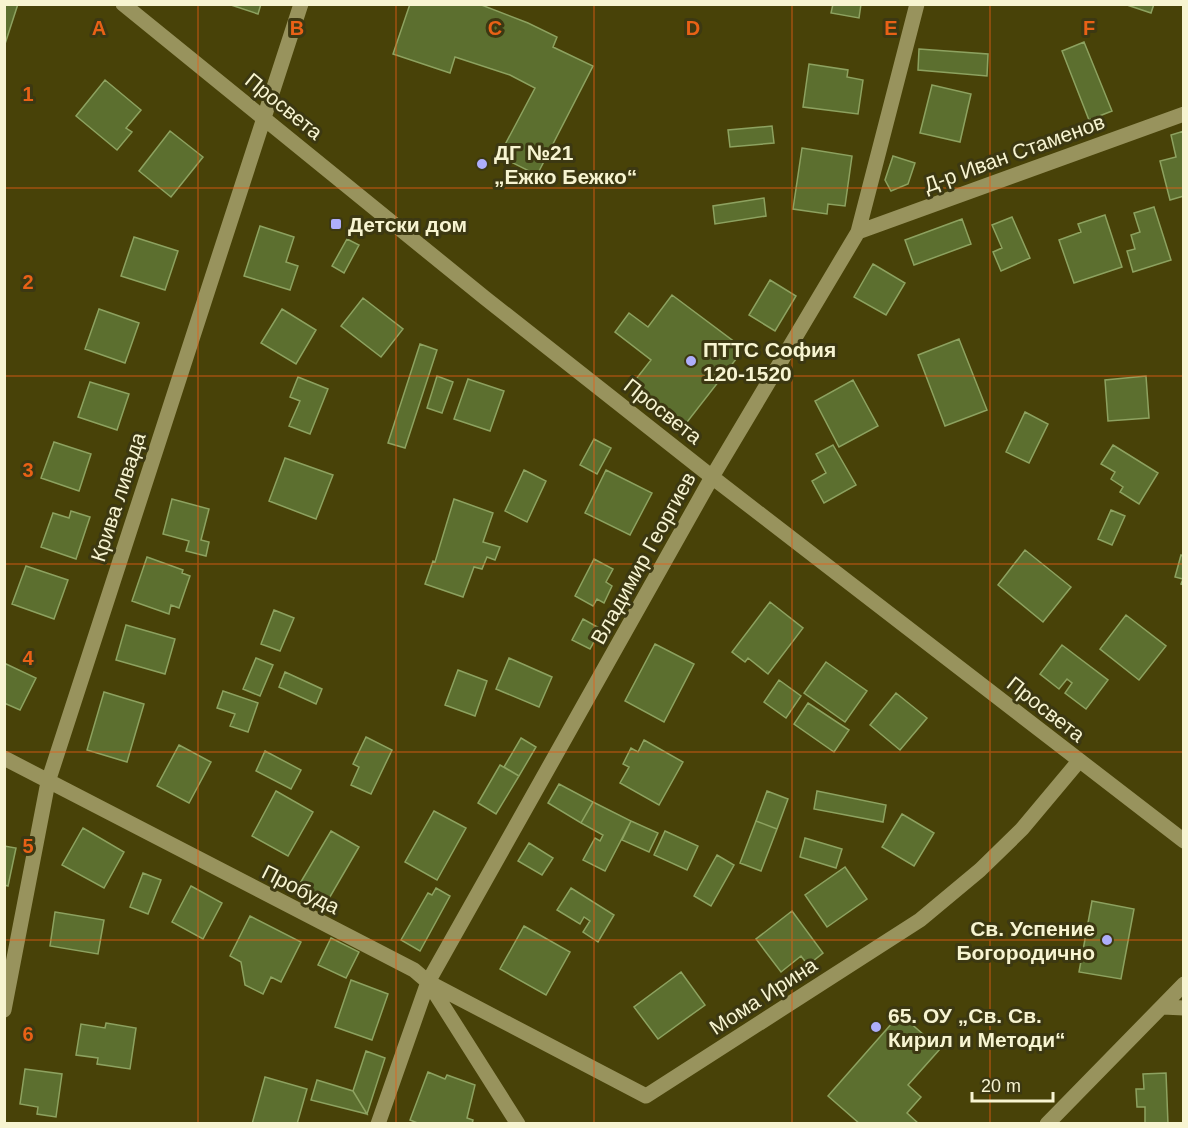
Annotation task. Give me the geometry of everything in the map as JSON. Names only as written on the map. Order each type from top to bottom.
[{"type":"street","name":"Просвета","points":[[123,4],[485,298],[712,477],[1184,841]]},
{"type":"street","name":"Крива ливада","points":[[4,1010],[48,782],[301,4]]},
{"type":"street","name":"Владимир Георгиев","points":[[378,1124],[428,982],[712,477],[858,232],[917,4]]},
{"type":"street","name":"Д-р Иван Стаменов","points":[[858,232],[1184,114]]},
{"type":"street","name":"Пробуда","points":[[4,758],[414,970],[428,982],[518,1124]]},
{"type":"street","name":"Мома Ирина","points":[[428,982],[646,1096],[920,920],[980,870],[1022,829],[1079,761]]},
{"type":"street","points":[[1047,1124],[1184,984]]},
{"type":"street","points":[[1163,1007],[1184,1008]]},
{"type":"building","points":[[4,4],[18,4],[4,47]]},
{"type":"building","points":[[228,4],[261,4],[258,14]]},
{"type":"building","points":[[410,4],[479,4],[557,37],[553,47],[593,66],[537,175],[499,156],[535,88],[510,75],[455,57],[450,73],[393,54]]},
{"type":"building","points":[[833,4],[861,4],[859,18],[831,13]]},
{"type":"building","points":[[1124,4],[1154,4],[1151,13]]},
{"type":"building","points":[[1084,42],[1112,111],[1089,120],[1062,51]]},
{"type":"building","points":[[919,49],[988,54],[987,76],[918,70]]},
{"type":"building","points":[[809,64],[848,70],[847,77],[863,80],[858,114],[803,107]]},
{"type":"building","points":[[105,80],[141,110],[126,128],[132,132],[117,150],[76,116]]},
{"type":"building","points":[[932,85],[971,94],[960,142],[920,133]]},
{"type":"building","points":[[772,126],[774,143],[730,147],[728,130]]},
{"type":"building","points":[[170,131],[203,157],[171,197],[139,171]]},
{"type":"building","points":[[1184,131],[1184,196],[1170,200],[1160,161],[1176,157],[1171,135]]},
{"type":"building","points":[[802,148],[852,156],[845,206],[828,204],[827,214],[793,209]]},
{"type":"building","points":[[893,156],[915,163],[908,184],[891,191],[885,180]]},
{"type":"building","points":[[764,198],[766,216],[715,224],[713,206]]},
{"type":"building","points":[[1154,207],[1171,260],[1133,272],[1127,251],[1135,249],[1131,235],[1140,232],[1134,213]]},
{"type":"building","points":[[1105,215],[1122,267],[1074,283],[1059,240],[1081,232],[1078,224]]},
{"type":"building","points":[[1012,217],[1030,258],[1001,271],[993,252],[1002,248],[992,225]]},
{"type":"building","points":[[962,219],[971,244],[914,265],[905,240]]},
{"type":"building","points":[[260,226],[294,237],[286,262],[298,266],[290,290],[244,276]]},
{"type":"building","points":[[134,237],[178,251],[165,290],[121,276]]},
{"type":"building","points":[[347,239],[359,245],[344,273],[332,266]]},
{"type":"building","points":[[873,264],[905,283],[886,315],[854,297]]},
{"type":"building","points":[[770,280],[796,296],[775,331],[749,315]]},
{"type":"building","points":[[672,295],[744,349],[684,426],[633,383],[651,360],[615,332],[629,313],[648,327]]},
{"type":"building","points":[[363,298],[403,329],[381,357],[341,326]]},
{"type":"building","points":[[99,309],[139,323],[125,363],[85,349]]},
{"type":"building","points":[[282,309],[316,330],[296,364],[261,343]]},
{"type":"building","points":[[959,339],[987,410],[945,426],[918,355]]},
{"type":"building","points":[[420,344],[437,350],[405,448],[388,443]]},
{"type":"building","points":[[437,376],[453,382],[442,413],[427,408]]},
{"type":"building","points":[[1146,376],[1149,418],[1108,421],[1105,380]]},
{"type":"building","points":[[298,377],[328,389],[310,434],[289,426],[300,401],[290,397]]},
{"type":"building","points":[[468,379],[504,391],[490,431],[454,419]]},
{"type":"building","points":[[853,380],[878,426],[839,447],[815,401]]},
{"type":"building","points":[[90,382],[129,394],[117,430],[78,417]]},
{"type":"building","points":[[1025,412],[1048,424],[1029,463],[1006,452]]},
{"type":"building","points":[[594,439],[611,448],[597,474],[580,465]]},
{"type":"building","points":[[54,442],[91,454],[79,491],[41,478]]},
{"type":"building","points":[[833,445],[856,485],[824,503],[812,481],[826,473],[816,454]]},
{"type":"building","points":[[1113,445],[1158,473],[1139,504],[1120,492],[1123,487],[1111,479],[1115,472],[1101,464]]},
{"type":"building","points":[[285,458],[333,475],[316,519],[269,501]]},
{"type":"building","points":[[524,470],[546,481],[527,522],[505,511]]},
{"type":"building","points":[[606,470],[652,493],[630,535],[585,513]]},
{"type":"building","points":[[172,499],[209,509],[201,540],[209,542],[206,556],[186,551],[189,541],[163,534]]},
{"type":"building","points":[[454,499],[493,513],[483,542],[500,547],[495,560],[487,557],[482,569],[474,567],[463,597],[425,584],[433,561],[435,562]]},
{"type":"building","points":[[1111,510],[1125,516],[1112,545],[1098,539]]},
{"type":"building","points":[[71,511],[90,517],[76,559],[41,547],[53,513],[69,518]]},
{"type":"building","points":[[1025,550],[1071,587],[1043,622],[998,585]]},
{"type":"building","points":[[1181,555],[1184,556],[1184,585],[1181,584],[1183,579],[1175,577]]},
{"type":"building","points":[[147,557],[183,570],[182,573],[190,576],[179,608],[171,605],[169,614],[132,601]]},
{"type":"building","points":[[594,559],[613,569],[606,582],[612,586],[604,603],[597,599],[593,606],[575,596]]},
{"type":"building","points":[[26,566],[68,580],[54,619],[12,604]]},
{"type":"building","points":[[770,602],[803,628],[768,674],[748,658],[745,662],[732,652]]},
{"type":"building","points":[[274,610],[294,618],[280,651],[261,644]]},
{"type":"building","points":[[1126,615],[1166,646],[1139,680],[1100,649]]},
{"type":"building","points":[[583,619],[601,629],[590,649],[572,640]]},
{"type":"building","points":[[126,625],[175,639],[165,674],[116,660]]},
{"type":"building","points":[[655,644],[694,664],[664,722],[625,701]]},
{"type":"building","points":[[1062,645],[1108,680],[1086,709],[1065,693],[1072,683],[1067,679],[1059,689],[1040,674]]},
{"type":"building","points":[[256,658],[273,665],[260,696],[243,689]]},
{"type":"building","points":[[509,658],[552,677],[539,707],[496,689]]},
{"type":"building","points":[[826,662],[867,691],[845,722],[804,693]]},
{"type":"building","points":[[4,663],[36,678],[20,710],[4,703]]},
{"type":"building","points":[[458,670],[487,681],[475,716],[445,705]]},
{"type":"building","points":[[285,672],[322,689],[316,704],[279,687]]},
{"type":"building","points":[[779,680],[801,696],[786,718],[764,702]]},
{"type":"building","points":[[223,691],[258,703],[248,732],[230,726],[235,714],[217,708]]},
{"type":"building","points":[[104,692],[144,704],[127,762],[87,750]]},
{"type":"building","points":[[896,693],[927,718],[900,750],[870,725]]},
{"type":"building","points":[[808,703],[849,730],[834,752],[794,724]]},
{"type":"building","points":[[366,737],[392,750],[371,794],[351,785],[359,767],[353,764]]},
{"type":"building","points":[[521,738],[536,747],[519,776],[504,767]]},
{"type":"building","points":[[644,740],[683,762],[659,805],[620,783],[629,767],[623,764],[631,748],[638,752]]},
{"type":"building","points":[[179,745],[211,762],[189,803],[157,786]]},
{"type":"building","points":[[265,751],[301,770],[291,789],[256,771]]},
{"type":"building","points":[[500,765],[519,776],[496,814],[478,803]]},
{"type":"building","points":[[559,784],[593,802],[581,823],[548,803]]},
{"type":"building","points":[[276,791],[313,812],[288,856],[252,836]]},
{"type":"building","points":[[767,791],[788,799],[777,829],[756,821]]},
{"type":"building","points":[[817,791],[886,805],[883,822],[814,809]]},
{"type":"building","points":[[593,802],[631,821],[605,871],[583,860],[595,838],[600,841],[603,835],[581,823]]},
{"type":"building","points":[[434,811],[466,828],[437,880],[405,862]]},
{"type":"building","points":[[902,814],[934,833],[914,866],[882,847]]},
{"type":"building","points":[[631,821],[658,833],[649,852],[622,840]]},
{"type":"building","points":[[756,821],[777,829],[761,871],[740,863]]},
{"type":"building","points":[[83,828],[124,852],[104,888],[62,865]]},
{"type":"building","points":[[331,831],[359,847],[327,902],[299,885]]},
{"type":"building","points":[[665,831],[698,846],[687,870],[654,855]]},
{"type":"building","points":[[805,838],[842,849],[836,868],[800,857]]},
{"type":"building","points":[[529,843],[553,858],[542,875],[518,861]]},
{"type":"building","points":[[4,846],[16,848],[8,886],[4,885]]},
{"type":"building","points":[[717,855],[734,865],[711,906],[694,896]]},
{"type":"building","points":[[845,867],[867,899],[827,927],[805,895]]},
{"type":"building","points":[[143,873],[161,880],[148,914],[130,907]]},
{"type":"building","points":[[191,886],[222,903],[203,939],[172,922]]},
{"type":"building","points":[[436,888],[450,896],[420,951],[401,940],[428,893],[432,895]]},
{"type":"building","points":[[571,888],[614,915],[598,942],[583,932],[590,921],[584,917],[580,924],[557,910]]},
{"type":"building","name":"Св. Успение Богородично","points":[[1092,901],[1134,909],[1121,979],[1079,972]]},
{"type":"building","points":[[792,911],[823,953],[808,965],[801,956],[781,972],[756,939]]},
{"type":"building","points":[[55,912],[104,920],[98,954],[50,946]]},
{"type":"building","points":[[250,916],[301,942],[281,982],[271,977],[263,994],[245,985],[241,962],[230,956]]},
{"type":"building","points":[[524,926],[570,952],[546,995],[500,969]]},
{"type":"building","points":[[331,938],[359,952],[346,978],[318,965]]},
{"type":"building","points":[[681,972],[705,1005],[658,1039],[634,1007]]},
{"type":"building","points":[[351,980],[388,994],[372,1040],[335,1027]]},
{"type":"building","points":[[900,1014],[940,1049],[908,1085],[921,1097],[907,1113],[919,1124],[860,1124],[828,1096]]},
{"type":"building","points":[[106,1023],[136,1028],[130,1069],[97,1064],[98,1058],[76,1055],[81,1024],[105,1028]]},
{"type":"building","points":[[366,1051],[385,1058],[367,1114],[353,1091]]},
{"type":"building","points":[[25,1069],[62,1074],[56,1117],[37,1114],[38,1107],[20,1104]]},
{"type":"building","points":[[428,1072],[445,1079],[447,1075],[475,1085],[467,1118],[473,1120],[472,1124],[420,1124],[410,1120]]},
{"type":"building","points":[[1166,1073],[1168,1124],[1145,1124],[1145,1107],[1137,1107],[1136,1089],[1144,1089],[1143,1074]]},
{"type":"building","points":[[265,1077],[307,1089],[297,1124],[252,1124]]},
{"type":"building","points":[[317,1080],[353,1091],[367,1114],[311,1100]]},
{"type":"place","name":"ДГ №21 „Ежко Бежко“","points":[[482,164]]},
{"type":"place","name":"Детски дом","points":[[336,224]]},
{"type":"place","name":"ПТТС София 120-1520","points":[[691,361]]},
{"type":"place","name":"Св. Успение Богородично","points":[[1107,940]]},
{"type":"place","name":"65. ОУ „Св. Св. Кирил и Методи“","points":[[876,1027]]}]
